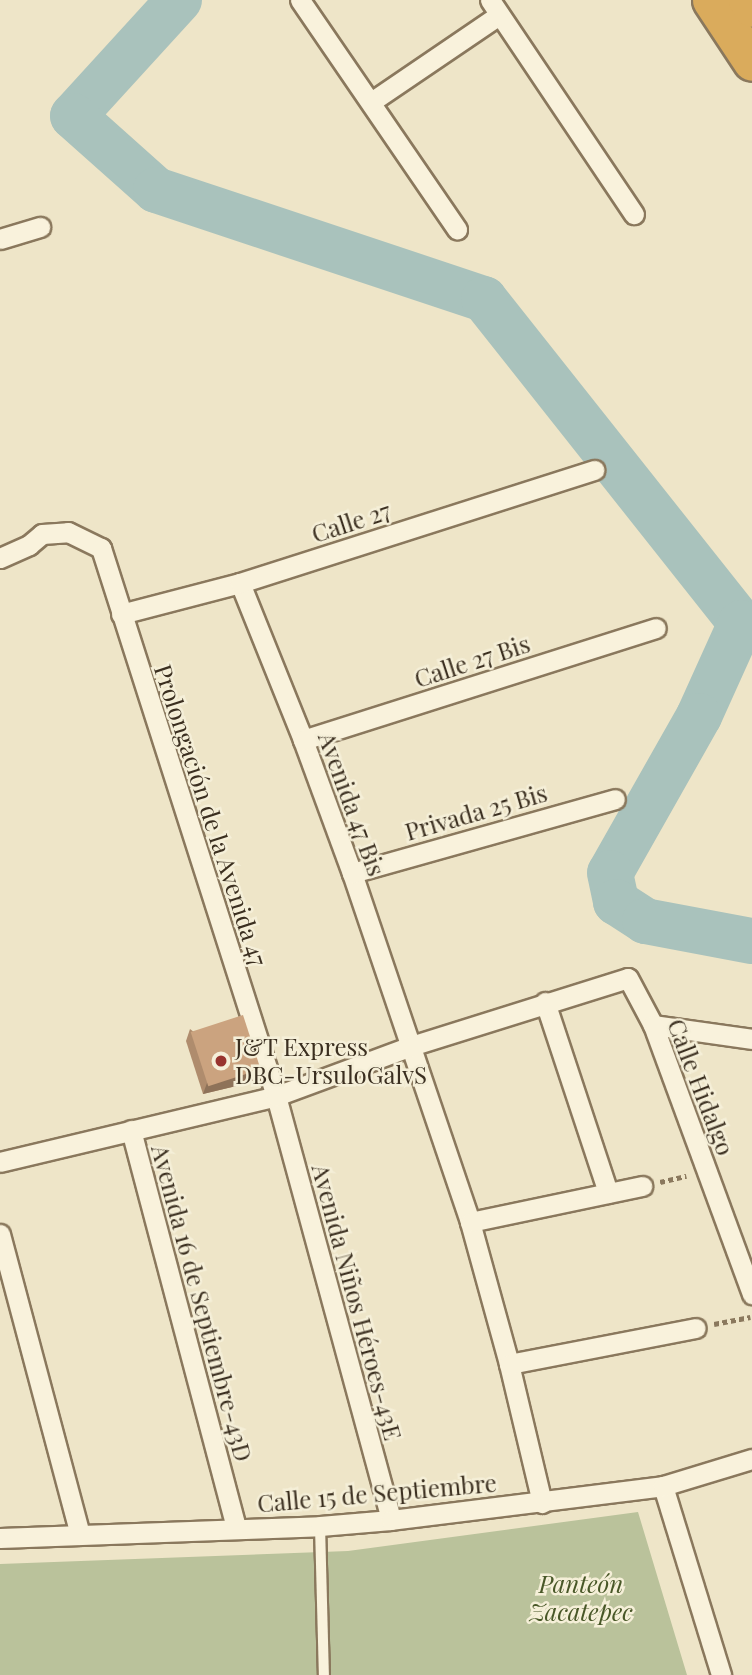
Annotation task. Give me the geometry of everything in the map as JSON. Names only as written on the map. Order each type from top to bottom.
[{"type":"highway","points":[[711,0],[752,62]]},
{"type":"highway","points":[[747,0],[752,8]]},
{"type":"street","points":[[300,0],[457,229]]},
{"type":"street","points":[[371,102],[495,7],[634,214]]},
{"type":"street","points":[[0,239],[40,227]]},
{"type":"street","name":"Calle 27","points":[[121,614],[240,583],[594,470]]},
{"type":"street","name":"Prolongación de la Avenida 47","points":[[0,558],[29,545],[42,534],[68,532],[101,548],[276,1096]]},
{"type":"street","name":"Avenida 47 Bis","points":[[240,583],[303,740],[352,873],[470,1222],[509,1364],[542,1503]]},
{"type":"street","name":"Calle 27 Bis","points":[[303,740],[656,628]]},
{"type":"street","name":"Privada 25 Bis","points":[[352,873],[615,799]]},
{"type":"street","name":"Calle Hidalgo","points":[[545,1002],[628,978],[653,1025],[752,1294]]},
{"type":"street","points":[[0,1162],[276,1096],[411,1046],[545,1002],[608,1193]]},
{"type":"street","points":[[653,1025],[752,1039]]},
{"type":"street","name":"Avenida Niños Héroes-43E","points":[[276,1096],[391,1520]]},
{"type":"street","name":"Avenida 16 de Septiembre-43D","points":[[131,1130],[236,1528]]},
{"type":"street","points":[[470,1222],[642,1186]]},
{"type":"street","points":[[0,1234],[80,1535]]},
{"type":"street","points":[[509,1364],[696,1328]]},
{"type":"street","name":"Calle 15 de Septiembre","points":[[0,1538],[320,1526],[391,1520],[663,1486],[752,1459]]},
{"type":"street","points":[[663,1486],[721,1675]]},
{"type":"lane","points":[[320,1526],[324,1675]]},
{"type":"path","points":[[642,1186],[707,1171]]},
{"type":"path","points":[[696,1328],[752,1316]]},
{"type":"green space","name":"Panteón Zacatepec","points":[[638,1512],[687,1675],[0,1675],[0,1564],[348,1551]]},
{"type":"building","name":"J&T Express DBC-UrsuloGalvS","points":[[243,1015],[261,1069],[208,1086],[191,1032]]},
{"type":"waterway","points":[[179,0],[73,116],[156,190],[484,299],[741,623],[699,716],[610,873],[616,902],[645,921],[752,941]]},
{"type":"place","name":"J&T Express DBC-UrsuloGalvS","points":[[221,1061]]}]
